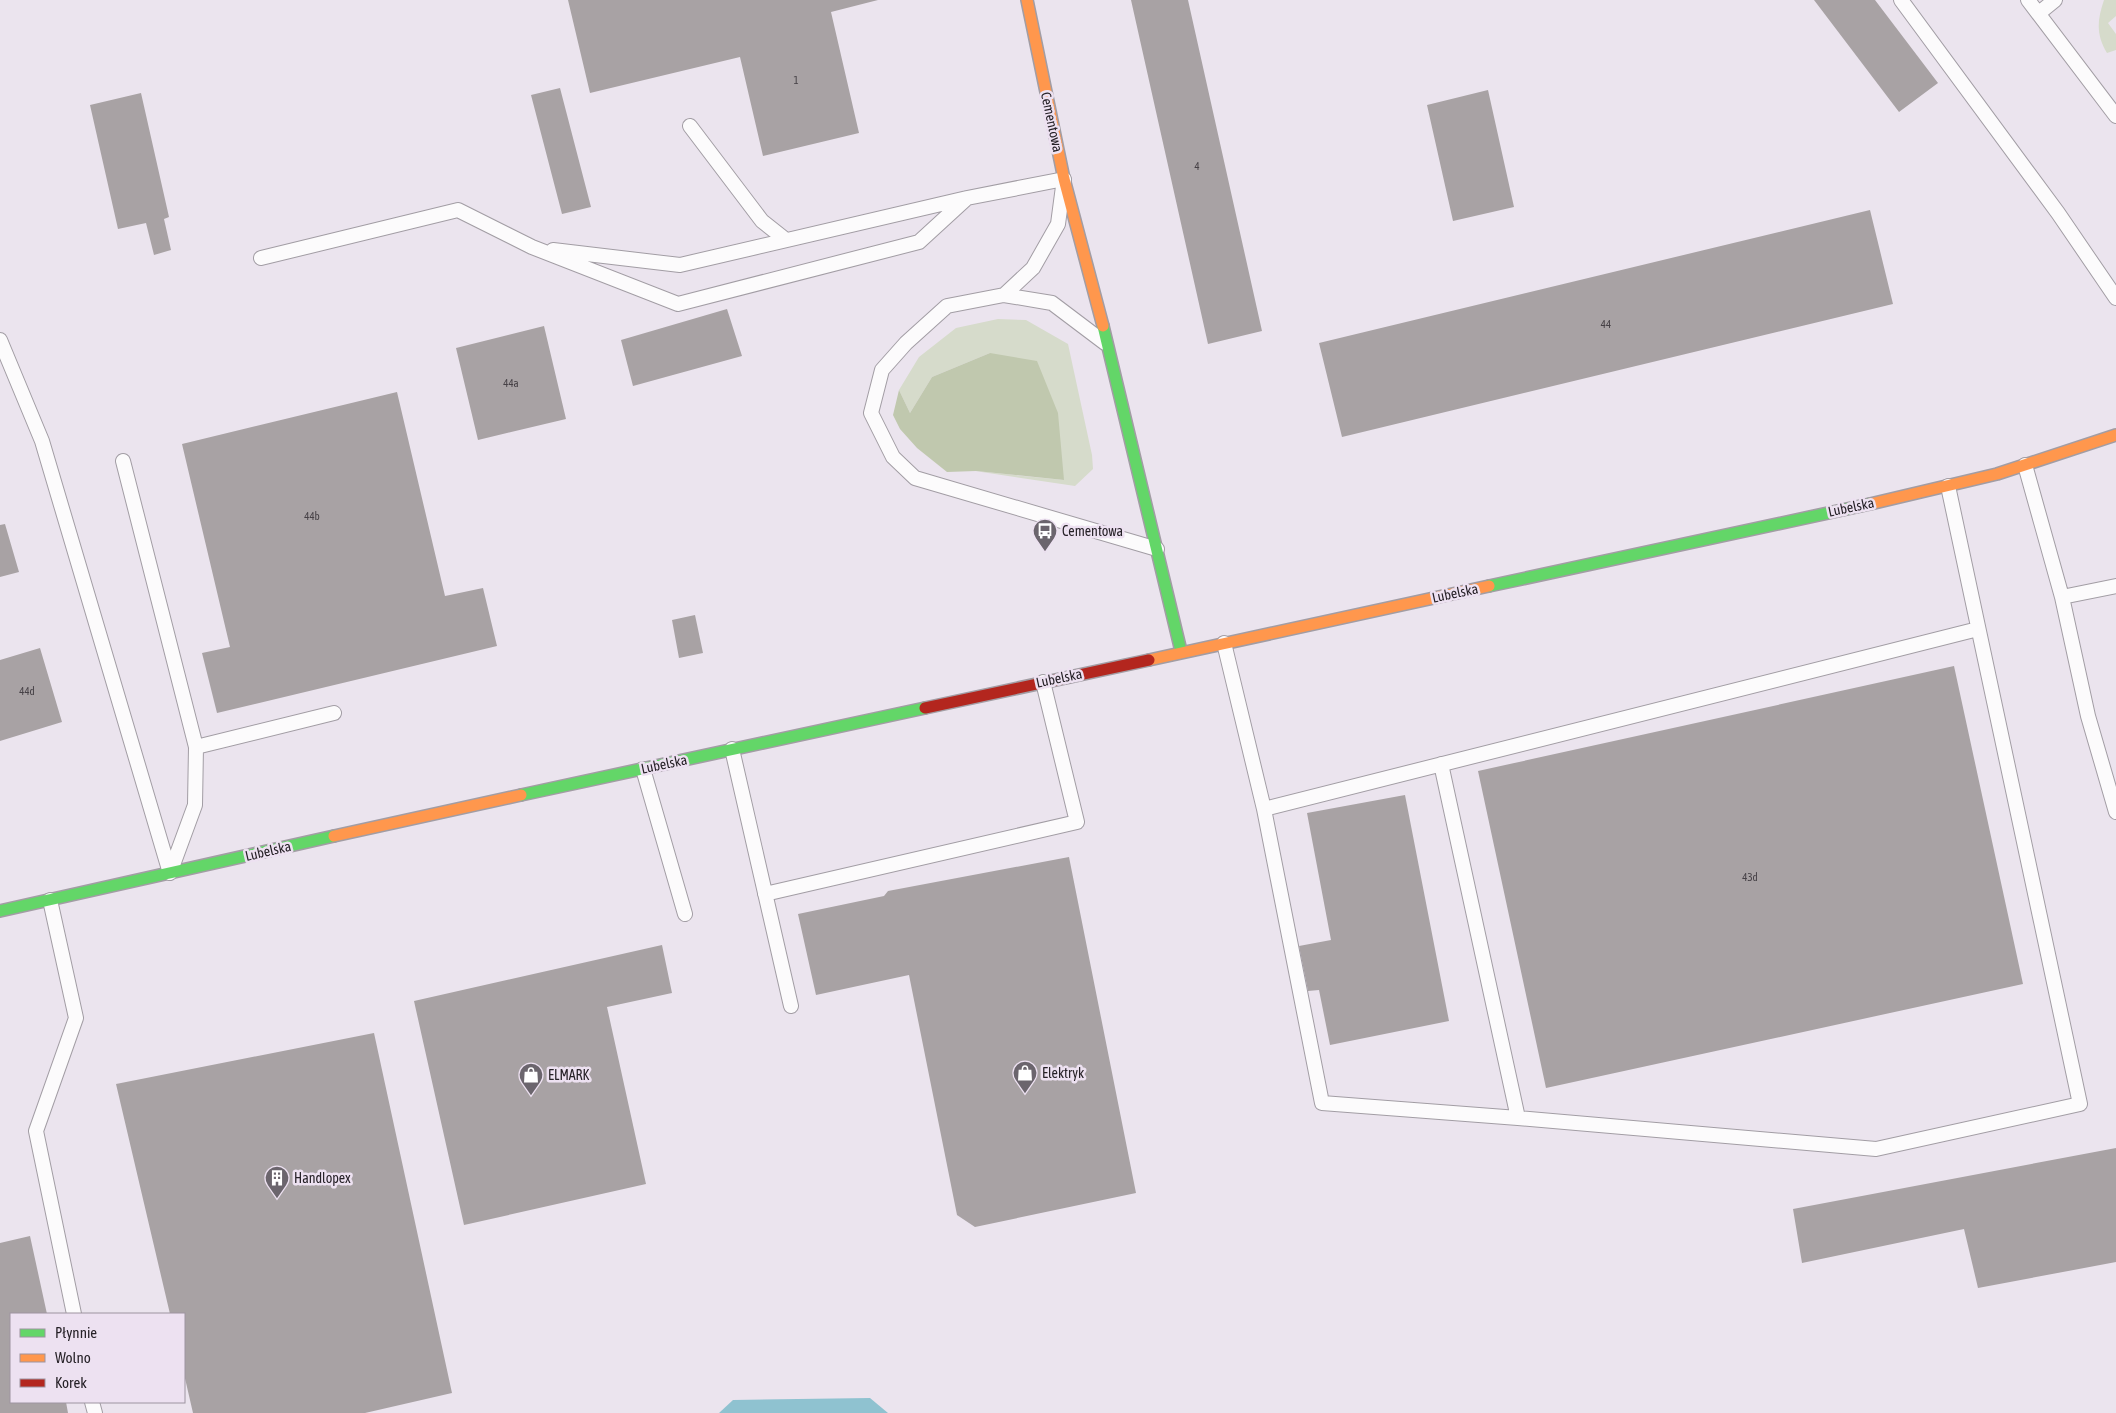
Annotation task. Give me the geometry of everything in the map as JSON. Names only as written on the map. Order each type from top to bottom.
[{"type":"street","name":"Cementowa","points":[[1027,0],[1064,179],[1108,345],[1181,651]]},
{"type":"street","name":"Lubelska","points":[[0,912],[732,749],[1948,486],[2025,465],[2116,434]]},
{"type":"lane","points":[[1901,0],[2058,213],[2116,298]]},
{"type":"lane","points":[[2028,0],[2116,116]]},
{"type":"lane","points":[[2038,13],[2055,0]]},
{"type":"lane","points":[[690,126],[762,221],[786,240]]},
{"type":"lane","points":[[532,247],[680,265],[967,198],[1064,179],[1058,224],[1033,268],[1004,295]]},
{"type":"lane","points":[[261,258],[458,210],[532,247],[678,304],[919,242],[967,198]]},
{"type":"lane","points":[[1108,345],[1052,304],[1004,295],[947,306],[906,343],[882,370],[871,414],[893,457],[915,478],[1157,549]]},
{"type":"lane","points":[[0,340],[42,441],[170,873]]},
{"type":"lane","points":[[123,460],[196,747],[195,805],[170,873]]},
{"type":"lane","points":[[2025,465],[2062,597],[2088,716],[2116,812]]},
{"type":"lane","points":[[1224,643],[1264,809],[1322,1103],[1876,1149],[2080,1104],[1948,486]]},
{"type":"lane","points":[[2062,597],[2116,586]]},
{"type":"lane","points":[[1264,809],[1978,629]]},
{"type":"lane","points":[[765,894],[1077,822],[1043,682]]},
{"type":"lane","points":[[196,747],[334,713]]},
{"type":"lane","points":[[732,749],[791,1006]]},
{"type":"lane","points":[[1441,764],[1518,1118]]},
{"type":"lane","points":[[643,769],[686,914]]},
{"type":"lane","points":[[50,900],[76,1018],[36,1131],[74,1313]]},
{"type":"green space","points":[[2104,0],[2116,0],[2116,16],[2108,23],[2116,34],[2116,50],[2107,53],[2099,34],[2100,14]]},
{"type":"green space","points":[[998,319],[1026,320],[1068,344],[1092,455],[1093,469],[1075,486],[975,471],[1064,480],[990,353],[932,377],[910,413],[899,390],[919,357],[956,328]]},
{"type":"green space","points":[[990,353],[1037,361],[1058,413],[1064,480],[976,471],[947,472],[917,448],[900,429],[893,415],[899,390],[910,413],[932,377]]},
{"type":"water","points":[[870,1398],[888,1413],[719,1413],[733,1400]]},
{"type":"building","points":[[568,0],[878,0],[831,12],[859,133],[763,156],[740,57],[590,93]]},
{"type":"building","points":[[1131,0],[1188,0],[1262,331],[1208,344]]},
{"type":"building","points":[[1814,0],[1875,0],[1938,83],[1899,112]]},
{"type":"building","points":[[560,88],[591,207],[562,214],[531,95]]},
{"type":"building","points":[[1488,90],[1514,207],[1453,221],[1427,105]]},
{"type":"building","points":[[141,93],[169,217],[164,219],[171,250],[154,255],[146,223],[118,229],[90,105]]},
{"type":"building","points":[[1870,210],[1893,304],[1342,437],[1319,343]]},
{"type":"building","points":[[727,309],[742,356],[633,386],[621,340]]},
{"type":"building","points":[[544,326],[566,419],[478,440],[456,348]]},
{"type":"building","points":[[397,392],[445,596],[483,588],[497,646],[217,713],[202,653],[230,647],[182,444]]},
{"type":"building","points":[[5,524],[19,572],[0,577],[0,525]]},
{"type":"building","points":[[695,615],[703,653],[679,658],[672,620]]},
{"type":"building","points":[[40,648],[62,722],[0,741],[0,660]]},
{"type":"building","points":[[1954,666],[2023,984],[1546,1088],[1478,771]]},
{"type":"building","points":[[1405,795],[1449,1021],[1330,1045],[1319,990],[1308,991],[1299,946],[1331,940],[1307,813]]},
{"type":"building","name":"Elektryk","points":[[1069,857],[1136,1193],[975,1227],[957,1215],[909,975],[816,995],[798,914],[884,896],[888,891]]},
{"type":"building","name":"ELMARK","points":[[662,945],[672,993],[607,1007],[646,1184],[464,1225],[414,1001]]},
{"type":"building","name":"Handlopex","points":[[374,1033],[452,1393],[365,1413],[193,1413],[185,1378],[185,1313],[170,1313],[116,1084]]},
{"type":"building","points":[[2116,1148],[2116,1262],[1978,1288],[1964,1229],[1802,1263],[1793,1209]]},
{"type":"building","points":[[30,1236],[47,1313],[10,1313],[10,1403],[66,1403],[68,1413],[0,1413],[0,1243]]},
{"type":"traffic: fast","points":[[1103,326],[1181,651]]},
{"type":"traffic: fast","points":[[1489,586],[1870,504]]},
{"type":"traffic: fast","points":[[521,795],[925,708]]},
{"type":"traffic: fast","points":[[0,911],[334,836]]},
{"type":"traffic: slow","points":[[1027,0],[1064,179],[1103,326]]},
{"type":"traffic: slow","points":[[1870,504],[1997,474],[2116,435]]},
{"type":"traffic: slow","points":[[1149,660],[1489,586]]},
{"type":"traffic: slow","points":[[334,836],[521,795]]},
{"type":"traffic: jam","points":[[925,708],[1149,660]]},
{"type":"place","name":"Cementowa","points":[[1045,552]]},
{"type":"place","name":"Elektryk","points":[[1025,1094]]},
{"type":"place","name":"ELMARK","points":[[531,1096]]},
{"type":"place","name":"Handlopex","points":[[277,1199]]}]
